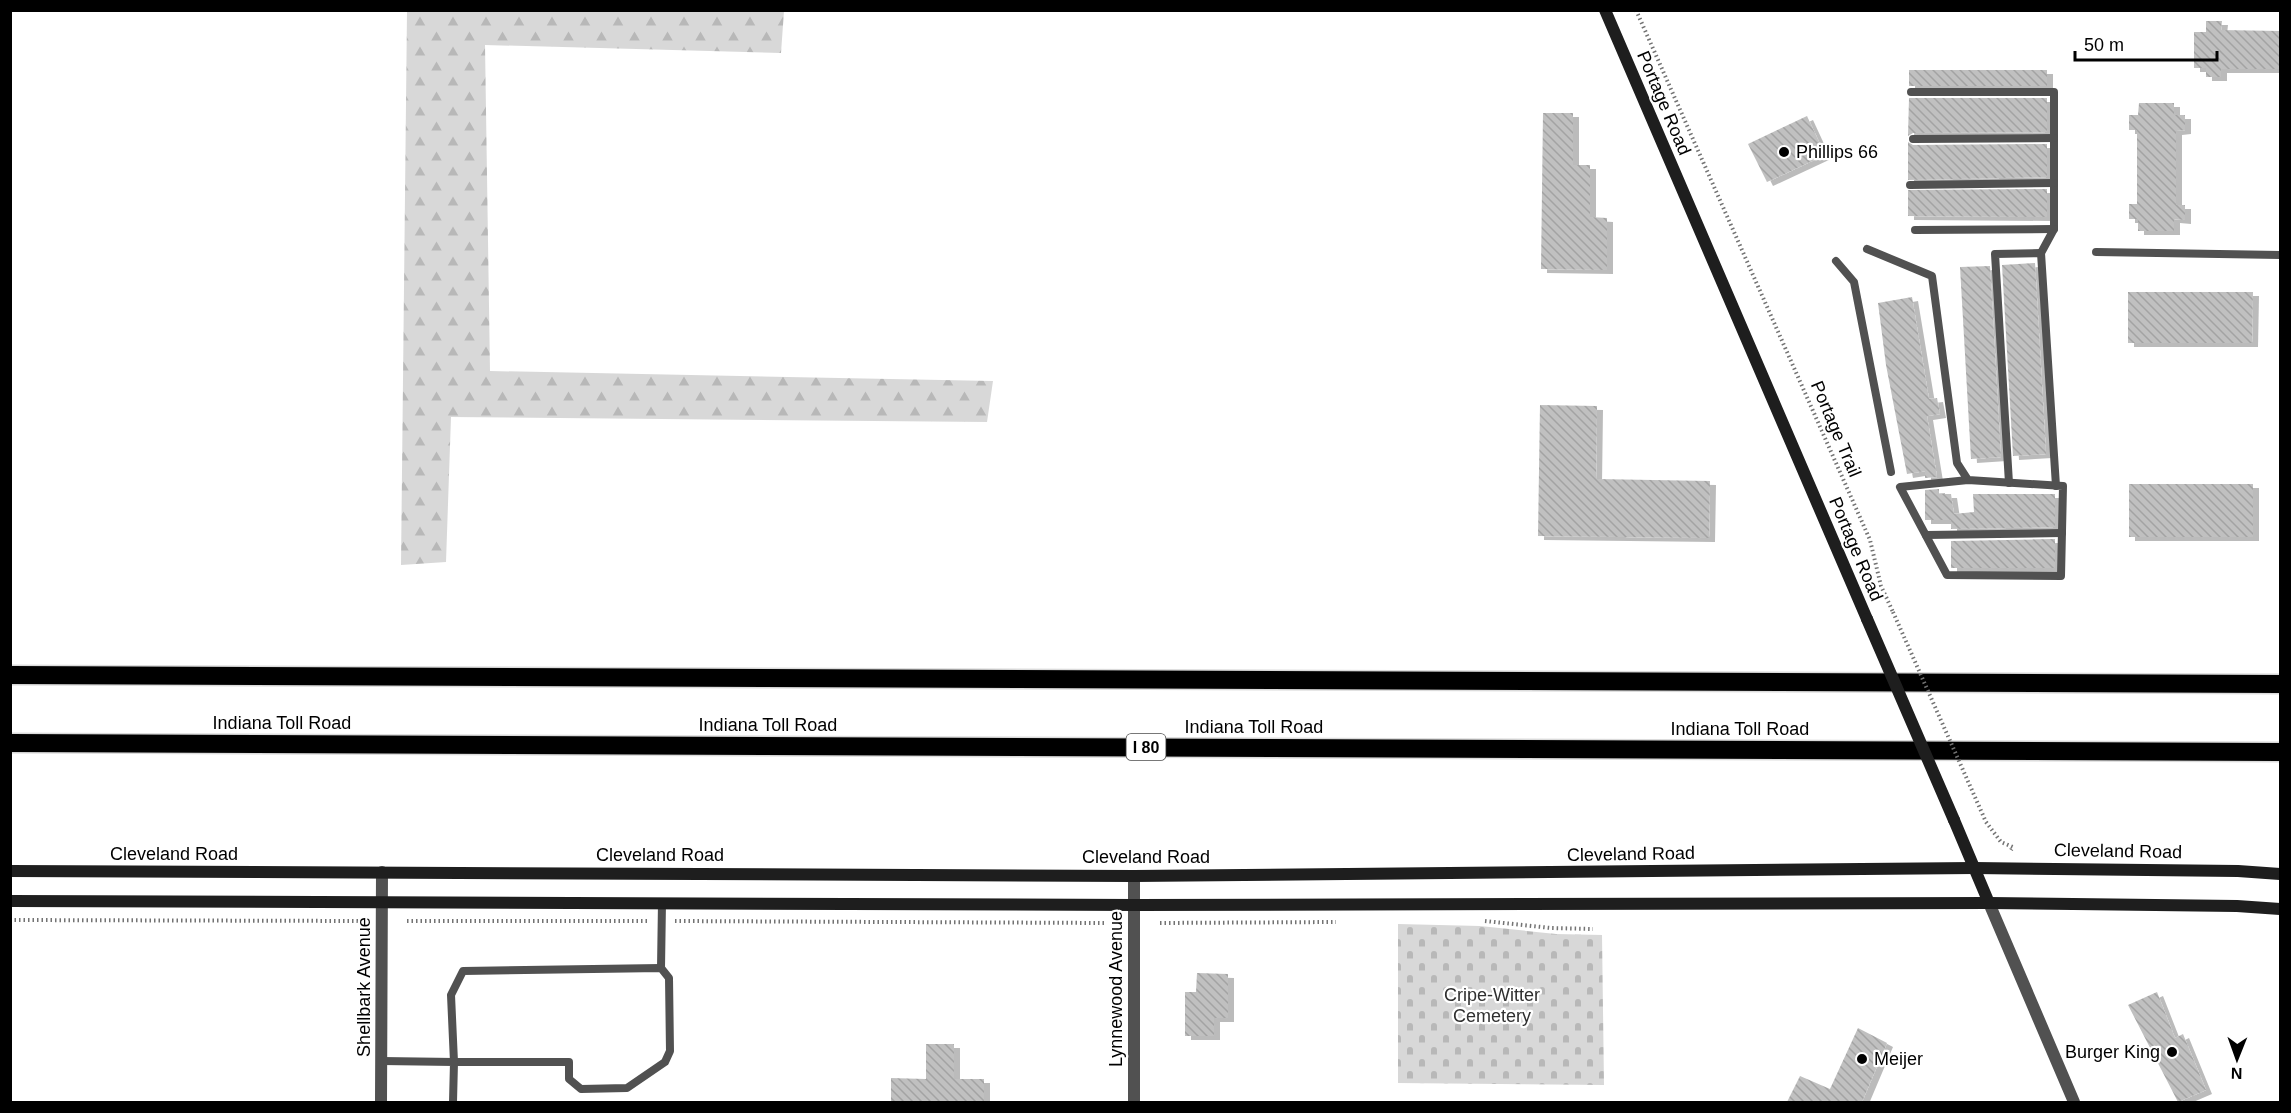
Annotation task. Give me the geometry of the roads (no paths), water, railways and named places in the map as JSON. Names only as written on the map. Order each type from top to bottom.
[{"type":"highway","points":[[10,675],[2280,684]]},
{"type":"highway","name":"Indiana Toll Road","points":[[10,743],[2280,753]]},
{"type":"main road","name":"Portage Road","points":[[1605,10],[1989,903]]},
{"type":"main road","name":"Cleveland Road","points":[[10,871],[1134,876],[1974,868],[2238,871],[2280,874]]},
{"type":"main road","points":[[10,901],[1135,905],[1989,903],[2237,906],[2280,909]]},
{"type":"street","name":"Shellbark Avenue","points":[[381,1102],[382,872]]},
{"type":"street","name":"Lynnewood Avenue","points":[[1134,876],[1134,1102]]},
{"type":"street","name":"Portage Road","points":[[1989,903],[2074,1102]]},
{"type":"lane","points":[[1911,92],[2054,92],[2054,229],[2042,253],[2056,486]]},
{"type":"lane","points":[[1913,139],[2054,138]]},
{"type":"lane","points":[[1910,185],[2054,183]]},
{"type":"lane","points":[[1915,230],[2054,229]]},
{"type":"lane","points":[[1867,249],[1932,276],[1957,463],[1968,480]]},
{"type":"lane","points":[[2096,252],[2280,255]]},
{"type":"lane","points":[[2009,483],[1995,254],[2042,253]]},
{"type":"lane","points":[[1836,261],[1854,282],[1891,472]]},
{"type":"lane","points":[[1968,480],[2063,486],[2061,576],[1947,575],[1900,487],[1968,480]]},
{"type":"lane","points":[[1926,535],[2062,533]]},
{"type":"lane","points":[[382,1061],[568,1062],[569,1079],[581,1089],[627,1088],[665,1062],[670,1051],[669,978],[661,968],[662,902]]},
{"type":"lane","points":[[453,1102],[452,995],[463,971],[661,968]]},
{"type":"place","name":"Phillips 66","points":[[1784,152]]},
{"type":"place","name":"Burger King","points":[[2172,1052]]},
{"type":"place","name":"Meijer","points":[[1862,1059]]},
{"type":"park label","name":"Cripe-Witter Cemetery","points":[[1492,1005]]}]
